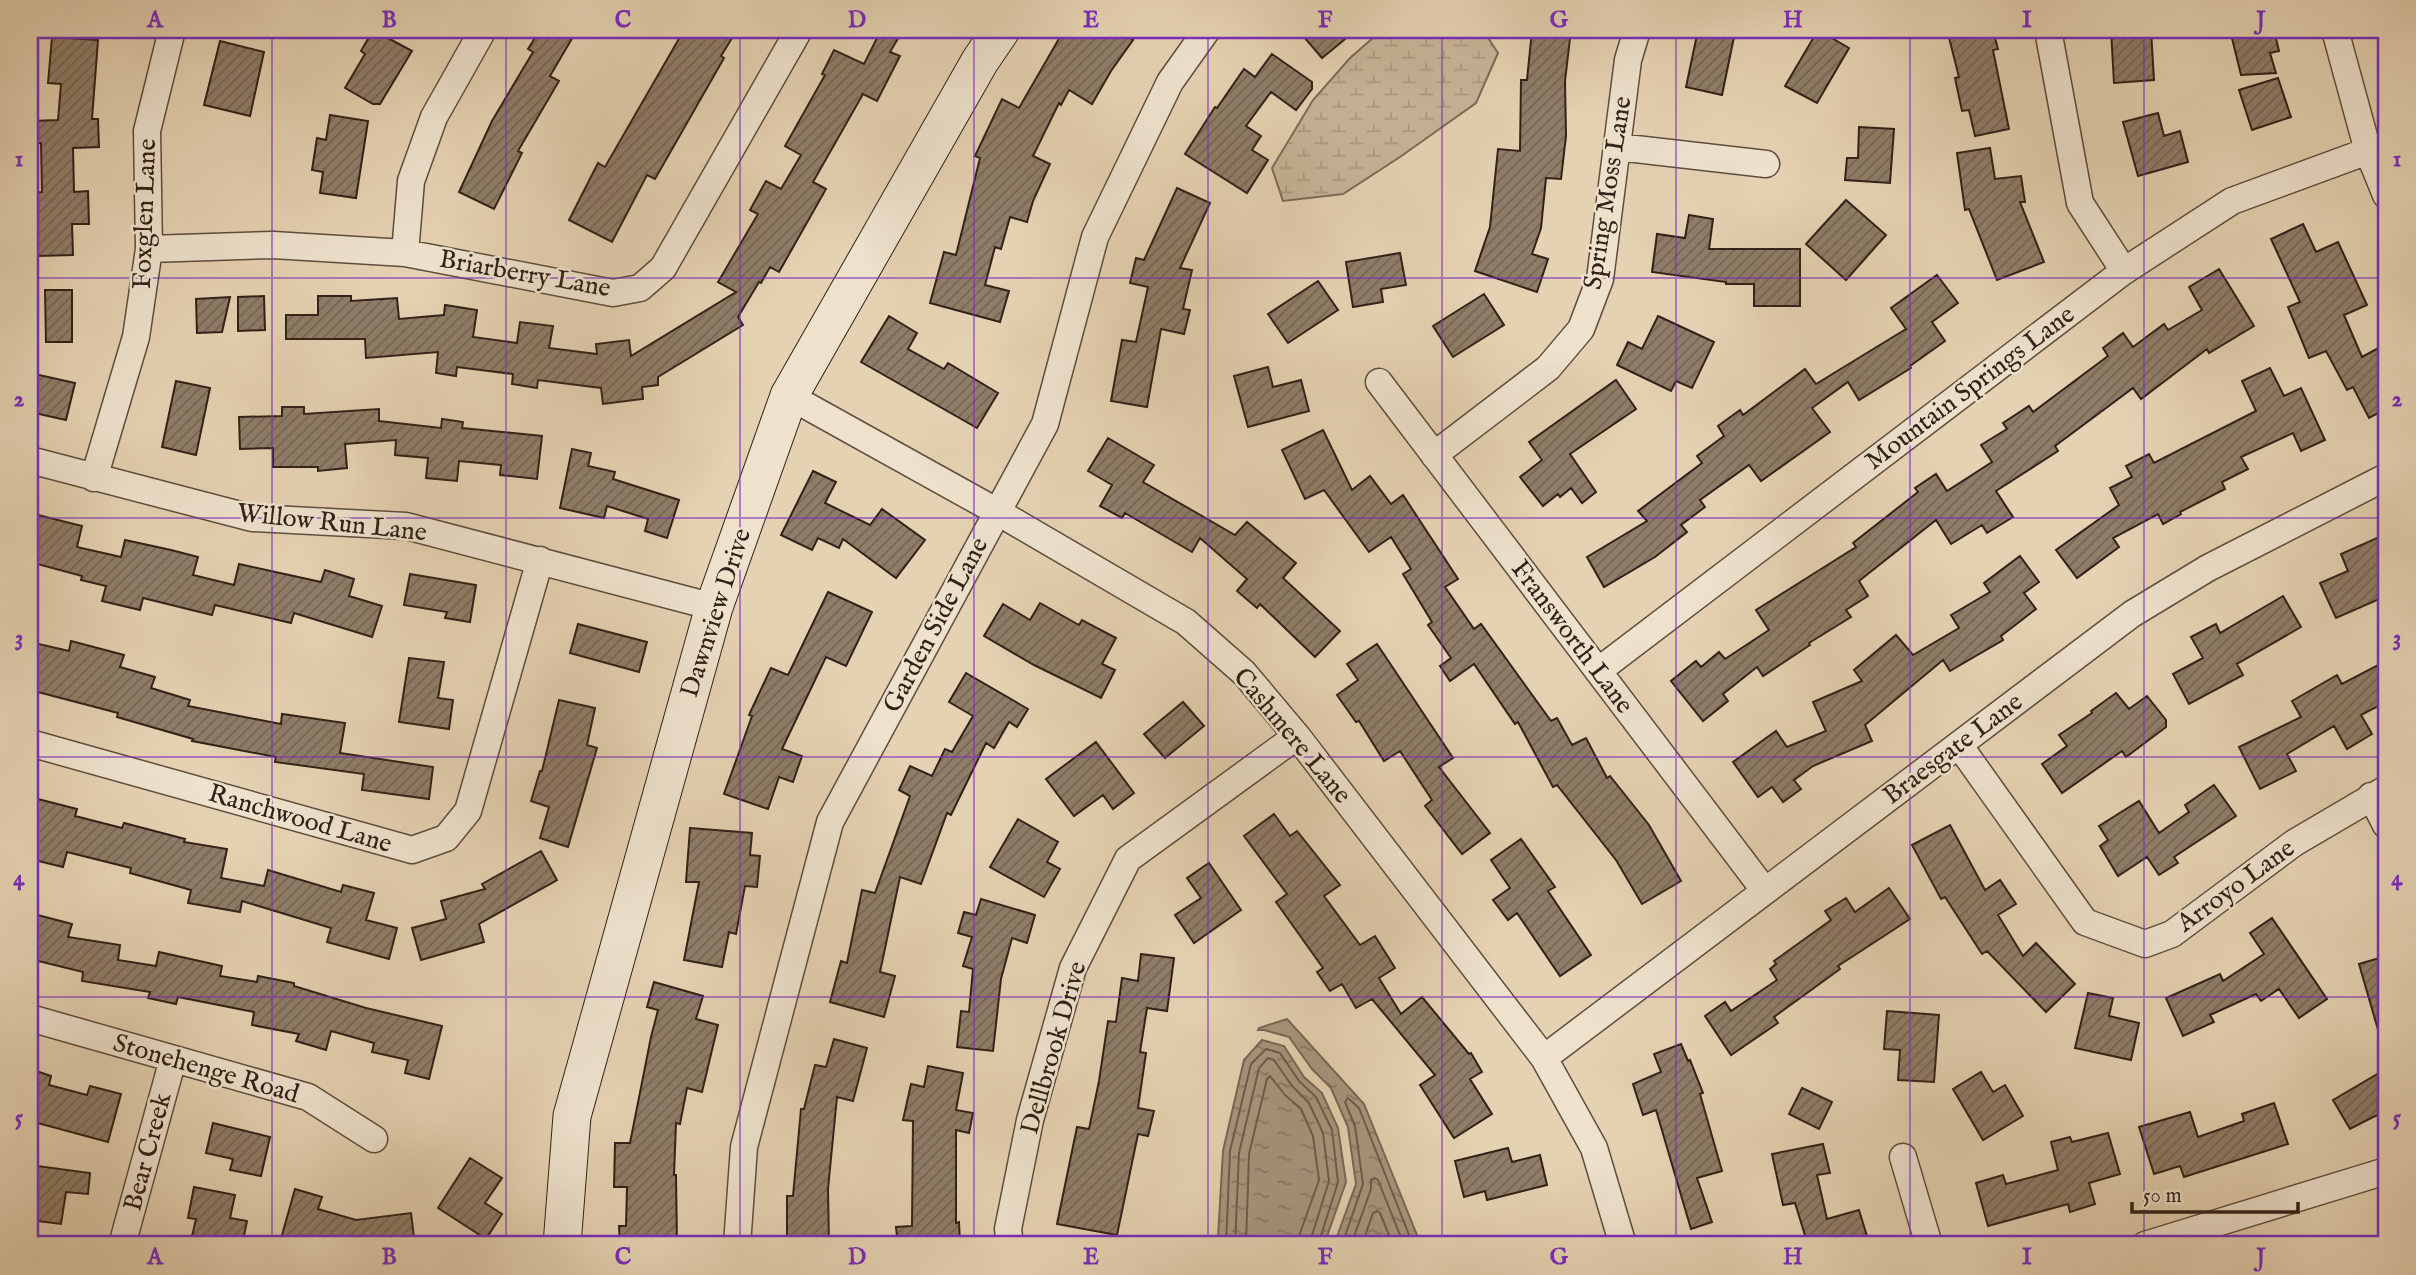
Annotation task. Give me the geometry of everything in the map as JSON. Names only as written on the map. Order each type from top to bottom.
[{"type":"street","name":"Foxglen Lane","points":[[94,478],[136,337],[149,249],[147,131],[172,30]]},
{"type":"street","points":[[405,253],[411,181],[434,117],[483,30]]},
{"type":"street","name":"Briarberry Lane","points":[[149,249],[273,245],[405,253],[613,293],[640,288],[663,268],[799,30]]},
{"type":"street","name":"Dawnview Drive","points":[[562,1245],[572,1115],[714,607],[789,396],[980,61],[1001,30]]},
{"type":"street","name":"Garden Side Lane","points":[[737,1245],[744,1147],[830,822],[1045,424],[1094,237],[1170,82],[1207,30]]},
{"type":"street","name":"Spring Moss Lane","points":[[1434,455],[1548,368],[1581,330],[1600,279],[1628,60],[1637,30]]},
{"type":"street","points":[[2048,30],[2080,203],[2124,271]]},
{"type":"street","points":[[2335,30],[2368,151],[2386,195]]},
{"type":"street","points":[[1618,147],[1766,164]]},
{"type":"street","name":"Mountain Springs Lane","points":[[1598,671],[2124,271],[2232,201],[2368,151]]},
{"type":"street","name":"Fransworth Lane","points":[[1379,382],[1765,891]]},
{"type":"street","name":"Cashmere Lane","points":[[789,396],[996,511],[1186,622],[1244,673],[1297,736],[1544,1058],[1594,1148],[1623,1245]]},
{"type":"street","name":"Willow Run Lane","points":[[30,460],[252,518],[406,526],[714,607]]},
{"type":"street","name":"Braesgate Lane","points":[[1544,1058],[2132,614],[2208,568],[2386,477]]},
{"type":"street","name":"Ranchwood Lane","points":[[30,743],[412,850],[446,838],[468,811],[540,560]]},
{"type":"street","name":"Dellbrook Drive","points":[[1010,1245],[1008,1229],[1030,1119],[1073,968],[1128,859],[1297,736]]},
{"type":"street","name":"Arroyo Lane","points":[[1959,745],[2085,922],[2145,944],[2172,934],[2294,843],[2379,792]]},
{"type":"street","points":[[2379,792],[2386,825]]},
{"type":"street","name":"Stonehenge Road","points":[[30,1018],[308,1097],[374,1139]]},
{"type":"street","name":"Bear Creek","points":[[122,1245],[173,1059]]},
{"type":"street","points":[[1903,1157],[1930,1245]]},
{"type":"street","points":[[2145,1245],[2386,1171]]},
{"type":"green space","points":[[1382,30],[1483,30],[1498,53],[1476,103],[1400,157],[1343,194],[1283,201],[1272,168],[1313,100],[1350,58]]},
{"type":"water","points":[[1287,1019],[1364,1104],[1421,1245],[1334,1245],[1356,1184],[1348,1127],[1331,1088],[1312,1069],[1289,1037],[1258,1030]]},
{"type":"water","points":[[1262,1040],[1284,1046],[1304,1077],[1322,1093],[1338,1128],[1346,1182],[1324,1245],[1220,1245],[1218,1237],[1223,1151],[1244,1060]]},
{"type":"building","points":[[373,30],[412,51],[380,104],[373,104],[345,88],[365,54],[361,51]]},
{"type":"building","points":[[540,30],[577,30],[550,76],[559,81],[518,151],[522,153],[494,209],[459,192],[492,121],[533,52],[528,49]]},
{"type":"building","points":[[684,30],[737,30],[721,56],[724,58],[655,179],[647,175],[612,242],[569,220],[598,163],[605,167]]},
{"type":"building","points":[[881,30],[903,30],[890,52],[900,56],[877,101],[863,94],[813,182],[826,189],[779,272],[770,267],[761,283],[759,282],[738,317],[743,325],[658,377],[658,385],[642,387],[643,399],[603,404],[601,388],[538,380],[537,388],[512,384],[513,374],[457,367],[456,376],[436,373],[438,352],[366,358],[365,339],[286,339],[286,315],[318,315],[318,296],[351,296],[351,301],[397,298],[399,319],[444,315],[445,305],[477,310],[473,337],[517,343],[520,322],[553,326],[549,348],[597,354],[596,344],[629,340],[631,356],[736,292],[718,282],[758,214],[750,210],[766,181],[781,189],[801,155],[785,146],[825,75],[822,74],[834,50],[864,64]]},
{"type":"building","points":[[1064,30],[1118,30],[1133,40],[1092,104],[1069,90],[1061,105],[1059,103],[1033,156],[1050,164],[1033,201],[1027,222],[1010,217],[1001,249],[995,247],[985,285],[1009,291],[1000,322],[930,303],[944,252],[956,255],[980,158],[975,156],[1002,99],[1019,108]]},
{"type":"building","points":[[1298,30],[1356,30],[1322,58]]},
{"type":"building","points":[[1532,30],[1571,30],[1565,81],[1566,136],[1561,179],[1546,178],[1541,228],[1532,254],[1548,259],[1537,292],[1475,271],[1490,227],[1498,149],[1520,151],[1521,80],[1527,80]]},
{"type":"building","points":[[1698,30],[1734,37],[1722,95],[1686,87]]},
{"type":"building","points":[[1818,30],[1849,48],[1817,103],[1785,86]]},
{"type":"building","points":[[1947,30],[1993,30],[1998,49],[1993,50],[2009,129],[1975,136],[1969,110],[1962,111],[1955,78],[1959,77]]},
{"type":"building","points":[[2111,30],[2151,30],[2154,80],[2114,83]]},
{"type":"building","points":[[2230,30],[2274,30],[2279,51],[2270,53],[2276,73],[2241,75]]},
{"type":"building","points":[[52,37],[98,40],[92,119],[98,119],[99,147],[73,148],[74,192],[88,191],[89,224],[72,224],[73,255],[37,256],[36,216],[31,216],[30,193],[42,192],[41,143],[33,143],[32,121],[58,120],[61,84],[48,83]]},
{"type":"building","points":[[220,41],[264,52],[250,116],[204,105]]},
{"type":"building","points":[[1272,54],[1312,82],[1312,89],[1296,110],[1271,92],[1246,126],[1261,136],[1252,150],[1268,160],[1247,193],[1185,154],[1215,107],[1217,108],[1244,69],[1255,77]]},
{"type":"building","points":[[2278,78],[2291,117],[2252,130],[2239,90]]},
{"type":"building","points":[[2158,113],[2164,136],[2180,131],[2188,162],[2138,176],[2123,122]]},
{"type":"building","points":[[330,115],[368,121],[356,198],[320,193],[323,172],[312,170],[317,138],[326,140]]},
{"type":"building","points":[[1859,127],[1894,129],[1890,183],[1845,180],[1847,158],[1858,158]]},
{"type":"building","points":[[1990,148],[1995,179],[2021,176],[2025,202],[2020,202],[2044,262],[1997,280],[1969,209],[1965,210],[1957,153]]},
{"type":"building","points":[[1177,188],[1210,203],[1180,268],[1192,270],[1183,309],[1190,310],[1184,334],[1161,329],[1147,407],[1111,401],[1122,340],[1136,342],[1148,287],[1130,283],[1136,258],[1144,260]]},
{"type":"building","points":[[1846,200],[1886,235],[1846,280],[1806,244]]},
{"type":"building","points":[[1689,215],[1713,219],[1709,249],[1800,249],[1800,306],[1754,306],[1754,284],[1726,284],[1652,272],[1657,234],[1685,238]]},
{"type":"building","points":[[2303,224],[2316,252],[2338,242],[2367,305],[2344,315],[2362,357],[2386,344],[2386,409],[2369,418],[2353,387],[2347,390],[2326,351],[2309,358],[2288,307],[2300,302],[2271,239]]},
{"type":"building","points":[[1400,253],[1406,285],[1381,289],[1383,302],[1353,307],[1346,262]]},
{"type":"building","points":[[2219,269],[2254,326],[2209,353],[2207,349],[2141,399],[2133,388],[2055,446],[2058,451],[1996,491],[2013,517],[1987,533],[1982,525],[1951,544],[1936,520],[1859,581],[1868,596],[1846,610],[1851,617],[1763,676],[1757,667],[1723,694],[1728,701],[1703,721],[1671,681],[1696,661],[1701,667],[1719,652],[1725,659],[1769,630],[1756,610],[1856,547],[1853,543],[1918,492],[1915,488],[1936,474],[1947,491],[1992,462],[1981,445],[2007,429],[2003,423],[2029,406],[2033,412],[2108,356],[2103,348],[2123,333],[2133,347],[2164,324],[2168,330],[2202,310],[2189,287]]},
{"type":"building","points":[[1937,275],[1958,303],[1932,322],[1945,341],[1910,366],[1911,368],[1859,400],[1848,382],[1812,408],[1830,432],[1761,481],[1749,465],[1700,500],[1705,507],[1681,525],[1687,532],[1655,557],[1604,587],[1587,557],[1647,521],[1638,511],[1702,463],[1697,456],[1724,436],[1718,426],[1740,410],[1743,415],[1805,369],[1816,384],[1906,329],[1891,308]]},
{"type":"building","points":[[1318,281],[1338,310],[1288,343],[1268,314]]},
{"type":"building","points":[[45,290],[72,290],[72,342],[46,342]]},
{"type":"building","points":[[1484,294],[1504,325],[1453,357],[1433,326]]},
{"type":"building","points":[[264,296],[265,330],[238,331],[238,297]]},
{"type":"building","points":[[230,297],[222,332],[197,333],[196,299]]},
{"type":"building","points":[[889,316],[917,333],[908,349],[944,369],[948,363],[998,393],[977,428],[861,362]]},
{"type":"building","points":[[1658,316],[1714,342],[1692,388],[1676,381],[1671,391],[1617,365],[1628,342],[1642,349]]},
{"type":"building","points":[[1268,367],[1273,387],[1301,380],[1309,411],[1248,427],[1234,376]]},
{"type":"building","points":[[2270,368],[2284,396],[2301,388],[2325,440],[2301,451],[2293,433],[2241,457],[2248,469],[2222,482],[2225,489],[2163,524],[2158,514],[2113,538],[2119,547],[2077,578],[2056,550],[2119,505],[2110,488],[2132,477],[2126,466],[2149,454],[2154,463],[2256,411],[2242,381]]},
{"type":"building","points":[[30,373],[75,383],[66,420],[30,412]]},
{"type":"building","points":[[1616,380],[1636,409],[1570,454],[1596,492],[1582,503],[1571,488],[1543,506],[1520,477],[1542,460],[1529,442]]},
{"type":"building","points":[[176,381],[210,388],[196,455],[162,447]]},
{"type":"building","points":[[282,407],[304,407],[304,414],[379,409],[379,421],[441,428],[442,419],[463,422],[462,428],[542,436],[537,479],[500,475],[501,465],[459,461],[457,481],[426,478],[428,458],[395,455],[396,440],[345,444],[347,468],[318,471],[318,467],[273,467],[273,448],[240,449],[239,417],[282,416]]},
{"type":"building","points":[[1323,430],[1352,490],[1370,476],[1391,504],[1403,495],[1458,579],[1445,587],[1474,629],[1481,624],[1551,721],[1557,718],[1572,745],[1586,738],[1607,778],[1610,776],[1649,825],[1681,881],[1642,904],[1616,860],[1557,785],[1553,787],[1518,722],[1515,724],[1474,664],[1450,681],[1440,666],[1451,658],[1428,625],[1432,622],[1403,574],[1411,569],[1391,537],[1369,552],[1324,490],[1305,499],[1282,450]]},
{"type":"building","points":[[1108,438],[1154,465],[1143,482],[1235,535],[1247,522],[1296,563],[1283,578],[1340,631],[1315,657],[1260,604],[1257,608],[1237,591],[1247,579],[1200,538],[1192,552],[1125,513],[1122,518],[1100,506],[1112,485],[1088,471]]},
{"type":"building","points":[[572,449],[591,453],[588,466],[615,472],[613,479],[679,500],[667,538],[645,531],[648,519],[607,506],[604,518],[560,508]]},
{"type":"building","points":[[813,471],[836,482],[825,503],[870,525],[882,509],[925,540],[896,578],[843,539],[839,548],[818,538],[812,550],[781,535]]},
{"type":"building","points":[[30,513],[82,526],[77,547],[121,557],[125,540],[171,550],[198,557],[193,575],[234,585],[239,564],[321,582],[325,570],[354,579],[349,596],[382,606],[372,637],[294,613],[291,623],[215,605],[212,615],[143,598],[140,610],[102,601],[106,586],[81,580],[82,576],[30,562]]},
{"type":"building","points":[[2386,534],[2386,596],[2336,618],[2320,583],[2348,571],[2341,554]]},
{"type":"building","points":[[2020,556],[2039,582],[2024,593],[2036,609],[2001,636],[2003,640],[1950,671],[1943,660],[1865,725],[1872,741],[1813,766],[1794,780],[1801,789],[1783,802],[1772,787],[1758,797],[1733,762],[1776,731],[1787,747],[1826,731],[1813,702],[1862,681],[1854,670],[1896,635],[1913,655],[1959,628],[1951,615],[1990,592],[1984,583]]},
{"type":"building","points":[[410,574],[476,585],[470,622],[445,618],[447,612],[404,605]]},
{"type":"building","points":[[828,592],[872,612],[846,666],[826,657],[782,749],[802,756],[793,782],[779,777],[768,809],[724,794],[752,716],[749,715],[771,668],[788,675]]},
{"type":"building","points":[[2283,596],[2301,627],[2237,664],[2243,675],[2189,704],[2173,674],[2203,658],[2191,637],[2216,624],[2220,633]]},
{"type":"building","points":[[1040,603],[1079,625],[1082,620],[1116,638],[1102,664],[1115,670],[1101,698],[1034,665],[984,636],[1003,604],[1030,620]]},
{"type":"building","points":[[578,624],[647,642],[639,672],[570,653]]},
{"type":"building","points":[[71,641],[124,655],[120,667],[155,677],[151,688],[190,700],[188,706],[281,724],[282,714],[345,723],[340,753],[433,767],[429,799],[362,790],[364,774],[275,762],[276,757],[192,741],[193,739],[117,717],[118,713],[30,690],[30,642],[69,651]]},
{"type":"building","points":[[1377,644],[1453,758],[1439,767],[1490,833],[1462,854],[1425,806],[1432,800],[1400,751],[1384,761],[1359,721],[1356,722],[1337,695],[1358,680],[1347,664]]},
{"type":"building","points":[[409,658],[444,662],[438,698],[453,700],[449,729],[399,722]]},
{"type":"building","points":[[2386,661],[2386,702],[2361,715],[2372,734],[2347,749],[2334,726],[2287,754],[2296,771],[2260,789],[2239,747],[2301,717],[2292,701],[2337,675],[2342,684]]},
{"type":"building","points":[[966,673],[1028,709],[1017,727],[1009,722],[994,748],[986,743],[951,815],[947,813],[921,884],[900,877],[880,972],[895,976],[884,1017],[830,1002],[841,961],[847,963],[862,890],[875,893],[910,796],[899,790],[910,766],[932,776],[945,749],[952,752],[973,716],[949,702]]},
{"type":"building","points":[[2116,693],[2129,709],[2147,696],[2166,720],[2166,727],[2126,757],[2122,751],[2062,793],[2042,764],[2067,746],[2059,735]]},
{"type":"building","points":[[559,700],[595,708],[587,745],[597,748],[568,847],[540,838],[549,807],[531,801],[542,771]]},
{"type":"building","points":[[1183,702],[1204,726],[1165,758],[1144,734]]},
{"type":"building","points":[[1096,742],[1134,793],[1113,809],[1103,795],[1074,816],[1046,779]]},
{"type":"building","points":[[2214,785],[2236,816],[2174,857],[2178,863],[2159,875],[2147,857],[2118,876],[2100,846],[2108,840],[2099,826],[2139,801],[2159,833],[2189,812],[2185,805]]},
{"type":"building","points":[[30,797],[77,809],[75,816],[122,828],[124,823],[185,839],[184,842],[227,849],[221,878],[264,886],[268,870],[341,892],[343,885],[374,893],[366,920],[397,928],[389,959],[327,942],[331,928],[242,901],[240,912],[188,903],[191,890],[130,873],[131,868],[67,852],[63,867],[30,859]]},
{"type":"building","points":[[1274,814],[1290,836],[1297,831],[1340,885],[1324,896],[1360,945],[1375,936],[1395,968],[1379,978],[1401,1014],[1422,997],[1469,1054],[1471,1053],[1482,1072],[1470,1079],[1492,1114],[1454,1138],[1420,1085],[1435,1075],[1372,999],[1356,1008],[1342,984],[1330,991],[1317,972],[1323,968],[1276,902],[1287,894],[1244,836]]},
{"type":"building","points":[[1018,819],[1058,842],[1047,862],[1060,869],[1044,897],[990,867]]},
{"type":"building","points":[[1950,825],[1985,890],[2000,880],[2016,904],[1998,915],[2023,956],[2036,943],[2075,984],[2046,1012],[1987,951],[1982,954],[1945,897],[1941,899],[1912,845]]},
{"type":"building","points":[[690,828],[752,833],[750,855],[760,856],[757,887],[745,886],[736,934],[729,932],[722,967],[684,960],[699,882],[686,882]]},
{"type":"building","points":[[1521,839],[1555,887],[1548,891],[1591,955],[1560,976],[1517,913],[1508,920],[1493,900],[1510,888],[1491,860]]},
{"type":"building","points":[[541,851],[557,880],[479,924],[484,942],[421,960],[412,928],[446,919],[441,901],[485,889],[482,884]]},
{"type":"building","points":[[1209,863],[1241,910],[1194,943],[1175,915],[1201,898],[1187,878]]},
{"type":"building","points":[[1889,888],[1910,919],[1838,966],[1840,969],[1774,1017],[1778,1023],[1731,1055],[1705,1016],[1725,1002],[1731,1011],[1777,980],[1770,969],[1776,964],[1774,961],[1831,920],[1825,911],[1846,898],[1855,912]]},
{"type":"building","points":[[981,899],[1035,915],[1027,943],[1012,938],[1001,979],[993,1051],[957,1047],[961,1011],[969,1012],[973,969],[963,966],[972,937],[958,933],[964,912],[976,915]]},
{"type":"building","points":[[30,913],[72,924],[68,937],[120,945],[118,960],[156,966],[159,952],[222,966],[220,976],[257,982],[258,976],[294,983],[294,986],[366,1008],[442,1026],[429,1079],[405,1073],[408,1060],[372,1052],[374,1043],[331,1031],[326,1050],[296,1041],[299,1034],[252,1025],[254,1012],[178,997],[176,1004],[148,998],[150,992],[82,981],[83,972],[30,959]]},
{"type":"building","points":[[2272,918],[2327,999],[2299,1018],[2279,989],[2261,1001],[2256,994],[2210,1015],[2214,1022],[2183,1036],[2166,998],[2220,974],[2223,981],[2264,954],[2250,933]]},
{"type":"building","points":[[1141,954],[1174,958],[1167,1011],[1147,1008],[1140,1052],[1146,1053],[1138,1108],[1154,1111],[1148,1136],[1138,1134],[1117,1235],[1057,1224],[1077,1127],[1089,1129],[1108,1021],[1116,1022],[1122,978],[1138,981]]},
{"type":"building","points":[[2386,956],[2386,1039],[2381,1040],[2359,964]]},
{"type":"building","points":[[654,982],[703,996],[696,1019],[718,1025],[702,1092],[687,1088],[680,1124],[676,1123],[674,1175],[677,1245],[620,1245],[619,1226],[626,1226],[627,1187],[614,1187],[615,1143],[630,1143],[658,1010],[647,1007]]},
{"type":"building","points":[[2088,993],[2113,998],[2109,1016],[2139,1023],[2131,1060],[2075,1048]]},
{"type":"building","points":[[1887,1011],[1939,1015],[1934,1082],[1898,1080],[1900,1050],[1884,1049]]},
{"type":"building","points":[[834,1039],[867,1048],[853,1101],[837,1097],[828,1189],[829,1245],[787,1245],[787,1196],[793,1196],[801,1109],[804,1109],[815,1065],[826,1067]]},
{"type":"building","points":[[1681,1044],[1703,1093],[1700,1094],[1722,1171],[1697,1178],[1712,1222],[1691,1229],[1656,1110],[1643,1115],[1633,1084],[1661,1072],[1654,1054]]},
{"type":"building","points":[[928,1066],[963,1073],[956,1110],[973,1113],[969,1133],[956,1130],[956,1223],[959,1222],[960,1243],[898,1245],[896,1227],[912,1226],[913,1121],[903,1120],[911,1084],[924,1087]]},
{"type":"building","points":[[30,1069],[51,1076],[49,1085],[87,1095],[90,1086],[121,1094],[108,1142],[30,1121]]},
{"type":"building","points":[[2386,1069],[2386,1112],[2350,1129],[2333,1100]]},
{"type":"building","points":[[1981,1072],[1993,1092],[2005,1085],[2023,1116],[1983,1140],[1953,1089]]},
{"type":"building","points":[[1802,1088],[1832,1102],[1819,1129],[1789,1114]]},
{"type":"building","points":[[2274,1103],[2288,1144],[2184,1177],[2180,1166],[2154,1174],[2139,1127],[2190,1112],[2198,1137],[2244,1121],[2242,1114]]},
{"type":"building","points":[[213,1123],[270,1137],[261,1176],[230,1170],[233,1159],[206,1153]]},
{"type":"building","points":[[2108,1133],[2120,1174],[2089,1183],[2095,1204],[2070,1212],[2068,1204],[1988,1226],[1976,1183],[2003,1175],[2006,1184],[2058,1170],[2051,1142],[2070,1137],[2072,1142]]},
{"type":"building","points":[[1823,1144],[1830,1173],[1817,1175],[1827,1219],[1859,1210],[1867,1236],[1852,1241],[1854,1245],[1808,1245],[1795,1203],[1783,1205],[1772,1154]]},
{"type":"building","points":[[1508,1148],[1512,1162],[1540,1155],[1547,1185],[1487,1200],[1485,1191],[1464,1197],[1455,1161]]},
{"type":"building","points":[[470,1158],[502,1178],[485,1203],[502,1214],[486,1239],[438,1208]]},
{"type":"building","points":[[30,1165],[90,1173],[88,1194],[66,1192],[61,1224],[30,1220]]},
{"type":"building","points":[[194,1187],[235,1195],[230,1218],[247,1221],[242,1245],[190,1245],[196,1219],[188,1218]]},
{"type":"building","points":[[295,1189],[322,1197],[318,1209],[356,1220],[411,1213],[415,1245],[292,1245],[280,1242]]}]
